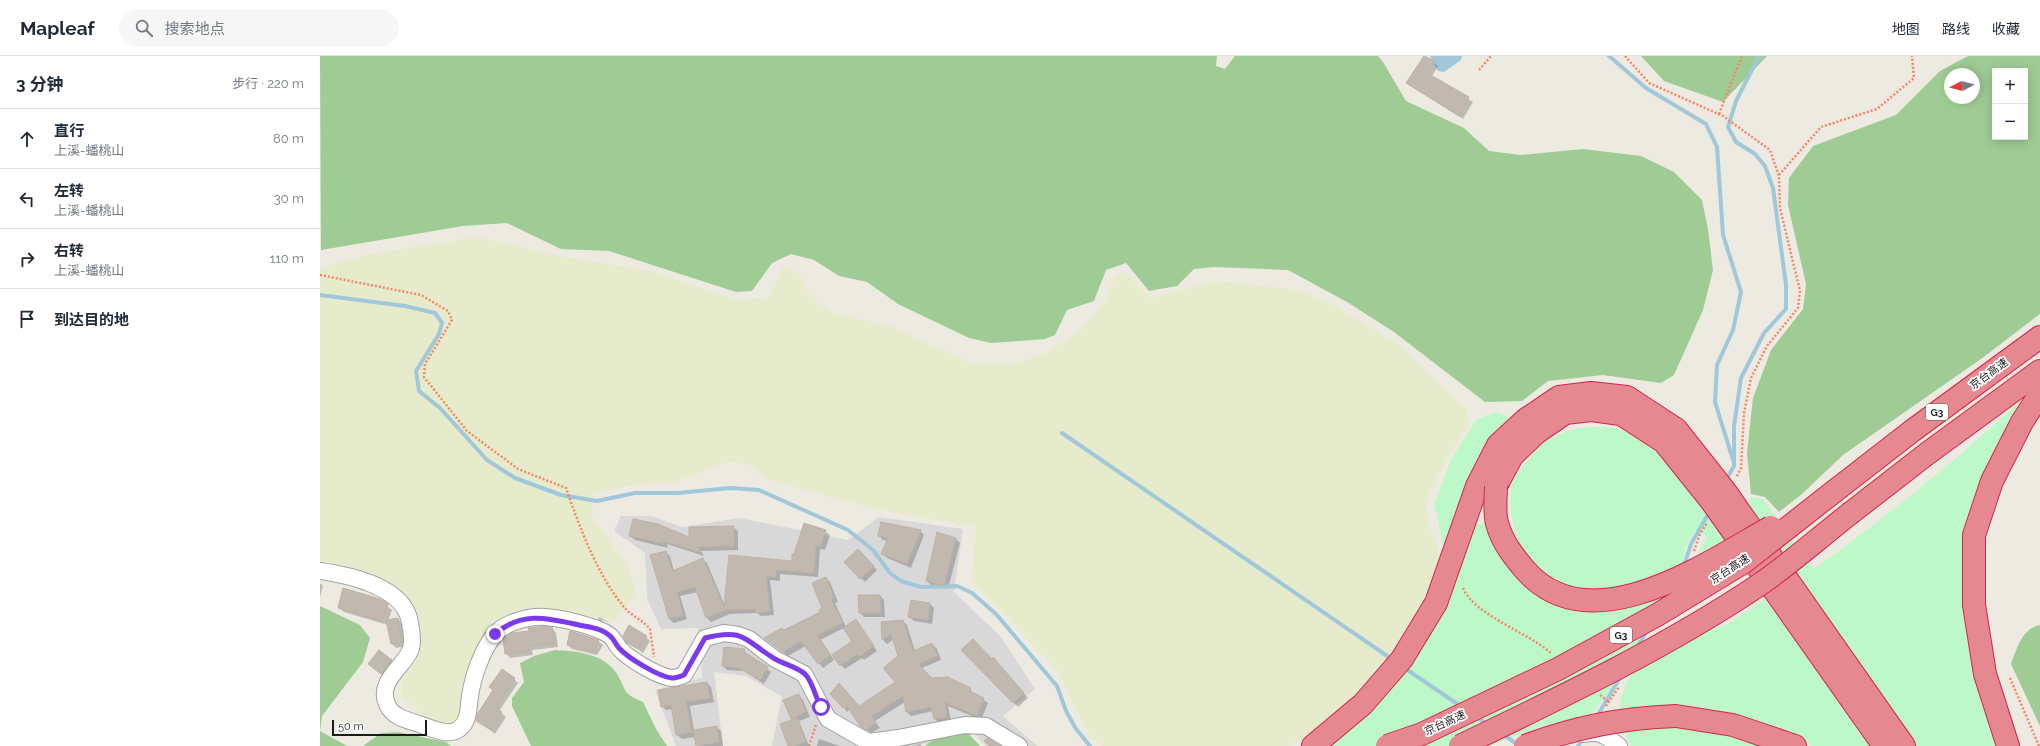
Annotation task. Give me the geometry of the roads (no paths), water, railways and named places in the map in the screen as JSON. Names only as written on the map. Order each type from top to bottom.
[{"type":"highway","name":"京台高速","points":[[1386,746],[1422,734],[1558,669],[1657,615],[1744,562],[1912,431],[2040,337]]},
{"type":"highway","name":"G3","points":[[1460,746],[1571,692],[1675,636],[1760,585],[1928,452],[2040,371]]},
{"type":"highway","points":[[1313,746],[1363,704],[1402,659],[1436,602],[1486,486],[1498,445],[1525,420],[1559,397],[1592,393],[1627,397],[1676,429],[1715,479],[1904,746]]},
{"type":"highway","points":[[2008,746],[1985,674],[1974,605],[1974,535],[1992,481],[2022,422],[2040,394]]},
{"type":"highway","points":[[1486,486],[1512,456],[1536,433],[1565,413],[1591,410],[1621,414],[1664,442],[1712,502],[1884,746]]},
{"type":"highway","points":[[1486,486],[1497,522],[1510,553],[1537,583],[1572,599],[1608,600],[1645,593],[1686,575],[1836,490]]},
{"type":"highway","points":[[1525,746],[1552,736],[1598,724],[1638,718],[1676,716],[1733,725],[1795,746]]},
{"type":"street","points":[[320,571],[348,575],[390,594],[404,606],[409,618],[412,638],[410,651],[387,684],[386,703],[393,713],[402,718],[446,733],[459,729],[467,719],[470,694],[481,659],[495,634],[502,627],[514,622],[544,617],[597,629],[610,636],[626,654],[658,674],[673,678],[684,675],[705,638],[724,633],[738,635],[748,640],[774,659],[804,674],[828,719],[869,742],[965,725],[986,726],[1019,746]]},
{"type":"street","points":[[1535,746],[1548,741],[1595,732],[1603,734],[1619,746]]},
{"type":"water","points":[[1430,56],[1462,56],[1461,60],[1444,72],[1438,71]]},
{"type":"waterway","points":[[1609,56],[1646,88],[1706,124],[1717,147],[1723,235],[1741,292],[1733,330],[1717,365],[1715,402],[1733,460]]},
{"type":"waterway","points":[[1725,482],[1734,466],[1734,426],[1741,378],[1764,333],[1786,309],[1786,285],[1773,188],[1765,166],[1755,154],[1736,142],[1728,127],[1736,101],[1759,56]]},
{"type":"waterway","points":[[320,295],[405,306],[435,313],[442,323],[439,334],[416,371],[419,391],[440,408],[487,460],[515,478],[561,495],[597,501],[635,493],[678,493],[730,488],[759,490],[848,530],[873,550],[890,573],[901,581],[921,587],[957,586],[972,593],[996,614],[1057,686],[1066,711],[1076,729],[1090,746]]},
{"type":"waterway","points":[[1062,433],[1393,660]]},
{"type":"waterway","points":[[1684,566],[1691,544],[1710,511]]},
{"type":"waterway","points":[[1637,647],[1647,631]]},
{"type":"waterway","points":[[1403,667],[1462,707]]},
{"type":"waterway","points":[[1596,718],[1621,676]]},
{"type":"waterway","points":[[1476,717],[1489,725]]},
{"type":"waterway","points":[[1501,733],[1518,745]]},
{"type":"waterway","points":[[1578,746],[1584,737]]}]
